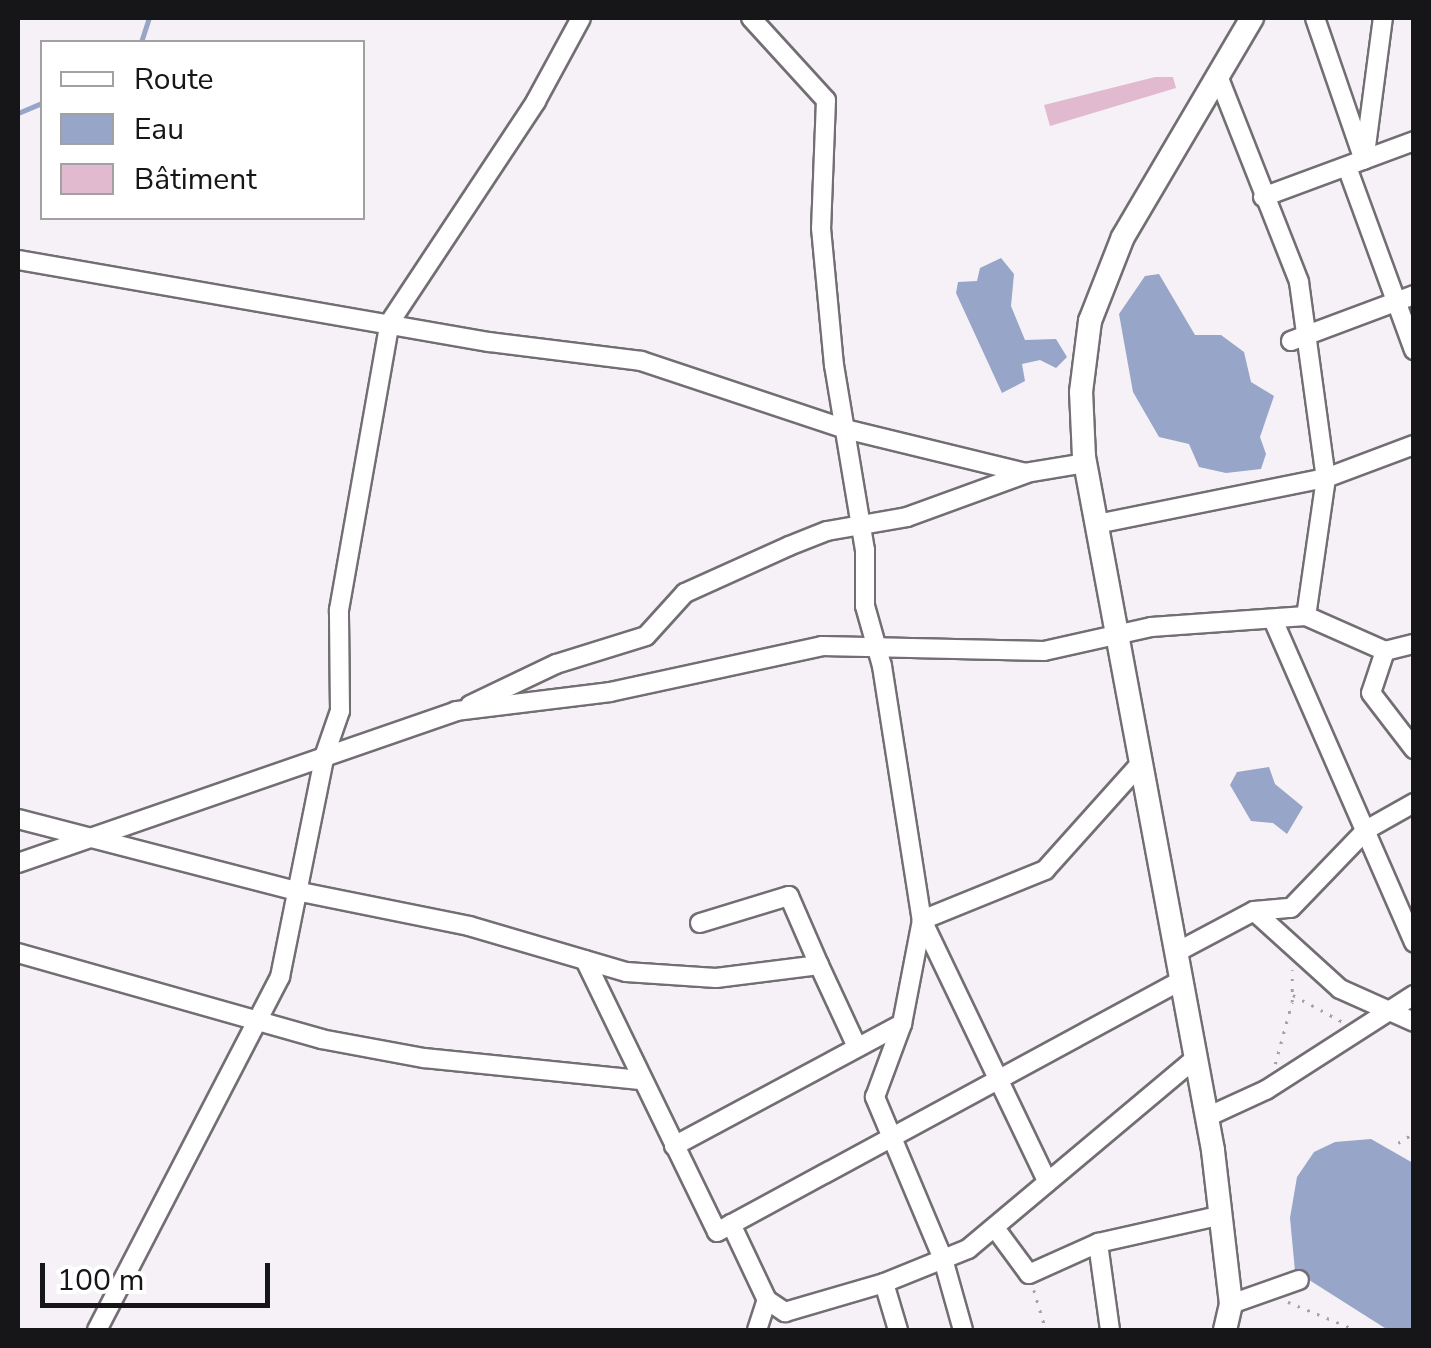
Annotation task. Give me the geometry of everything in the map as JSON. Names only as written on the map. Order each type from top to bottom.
[{"type":"street","points":[[97,1330],[280,977],[301,892],[326,754],[340,711],[339,610],[390,322],[536,101],[580,18]]},
{"type":"street","points":[[751,18],[826,100],[821,228],[874,645],[922,920],[1001,1075],[1046,1179]]},
{"type":"street","points":[[1225,1330],[1231,1304],[1207,1117],[1192,1060],[1122,636],[1086,463],[1082,392],[1090,321],[1123,237],[1252,18]]},
{"type":"street","points":[[1314,18],[1355,163],[1405,298],[1414,350]]},
{"type":"street","points":[[1355,163],[1383,18]]},
{"type":"street","points":[[1218,76],[1300,282],[1299,338],[1326,478],[1306,616]]},
{"type":"street","points":[[1263,197],[1414,141]]},
{"type":"street","points":[[18,260],[641,361],[845,429],[1025,474]]},
{"type":"street","points":[[1299,338],[1405,298]]},
{"type":"street","points":[[1097,524],[1326,478],[1414,444]]},
{"type":"street","points":[[18,863],[78,837],[456,712],[556,664],[646,636],[685,593],[717,577],[861,523],[906,518],[1025,474],[1086,463]]},
{"type":"street","points":[[456,712],[610,692],[822,646],[1044,650],[1151,627],[1274,622],[1306,616],[1385,651],[1414,644]]},
{"type":"street","points":[[1274,622],[1414,942]]},
{"type":"street","points":[[1385,651],[1371,693],[1414,749]]},
{"type":"street","points":[[922,920],[1045,870],[1141,764]]},
{"type":"street","points":[[1176,953],[1254,911],[1290,908],[1366,830],[1414,803]]},
{"type":"street","points":[[18,819],[301,892],[469,926],[626,972],[716,978],[819,964]]},
{"type":"street","points":[[700,924],[788,896],[857,1048]]},
{"type":"street","points":[[1254,911],[1340,989],[1388,1014],[1414,1022]]},
{"type":"street","points":[[922,920],[902,1024],[875,1098],[943,1259],[963,1330]]},
{"type":"street","points":[[18,953],[126,979],[255,1022],[424,1058],[640,1080]]},
{"type":"street","points":[[586,960],[640,1080],[717,1232],[1180,981]]},
{"type":"street","points":[[1207,1117],[1266,1090],[1414,995]]},
{"type":"street","points":[[674,1146],[902,1024]]},
{"type":"street","points":[[732,1224],[767,1300],[785,1312],[884,1283],[943,1259],[994,1228],[1046,1179],[1192,1060]]},
{"type":"street","points":[[994,1228],[1028,1274],[1098,1243],[1218,1216]]},
{"type":"street","points":[[1098,1243],[1110,1330]]},
{"type":"street","points":[[1231,1304],[1299,1280]]},
{"type":"street","points":[[884,1283],[898,1330]]},
{"type":"street","points":[[757,1330],[767,1300]]},
{"type":"path","points":[[1266,1090],[1292,995],[1292,945]]},
{"type":"path","points":[[1292,995],[1363,1030]]},
{"type":"path","points":[[1398,1144],[1414,1133]]},
{"type":"path","points":[[1028,1274],[1046,1330]]},
{"type":"path","points":[[1262,1296],[1312,1308],[1356,1330]]},
{"type":"water","points":[[1001,258],[1014,274],[1011,306],[1025,340],[1056,339],[1067,357],[1056,368],[1040,360],[1022,364],[1025,381],[1002,393],[956,293],[958,282],[977,281],[980,268]]},
{"type":"water","points":[[1159,274],[1195,335],[1221,335],[1244,352],[1251,382],[1274,396],[1260,437],[1266,454],[1261,469],[1226,473],[1199,467],[1189,444],[1159,437],[1133,392],[1119,314],[1145,276]]},
{"type":"water","points":[[1269,767],[1275,784],[1303,807],[1287,834],[1273,823],[1251,821],[1230,785],[1237,772]]},
{"type":"water","points":[[1371,1139],[1413,1163],[1413,1330],[1388,1330],[1295,1271],[1290,1218],[1297,1177],[1314,1152],[1335,1142]]},
{"type":"building","points":[[1155,77],[1173,77],[1176,88],[1050,126],[1044,105]]},
{"type":"waterway","points":[[142,40],[149,18]]},
{"type":"waterway","points":[[18,113],[40,104]]}]
